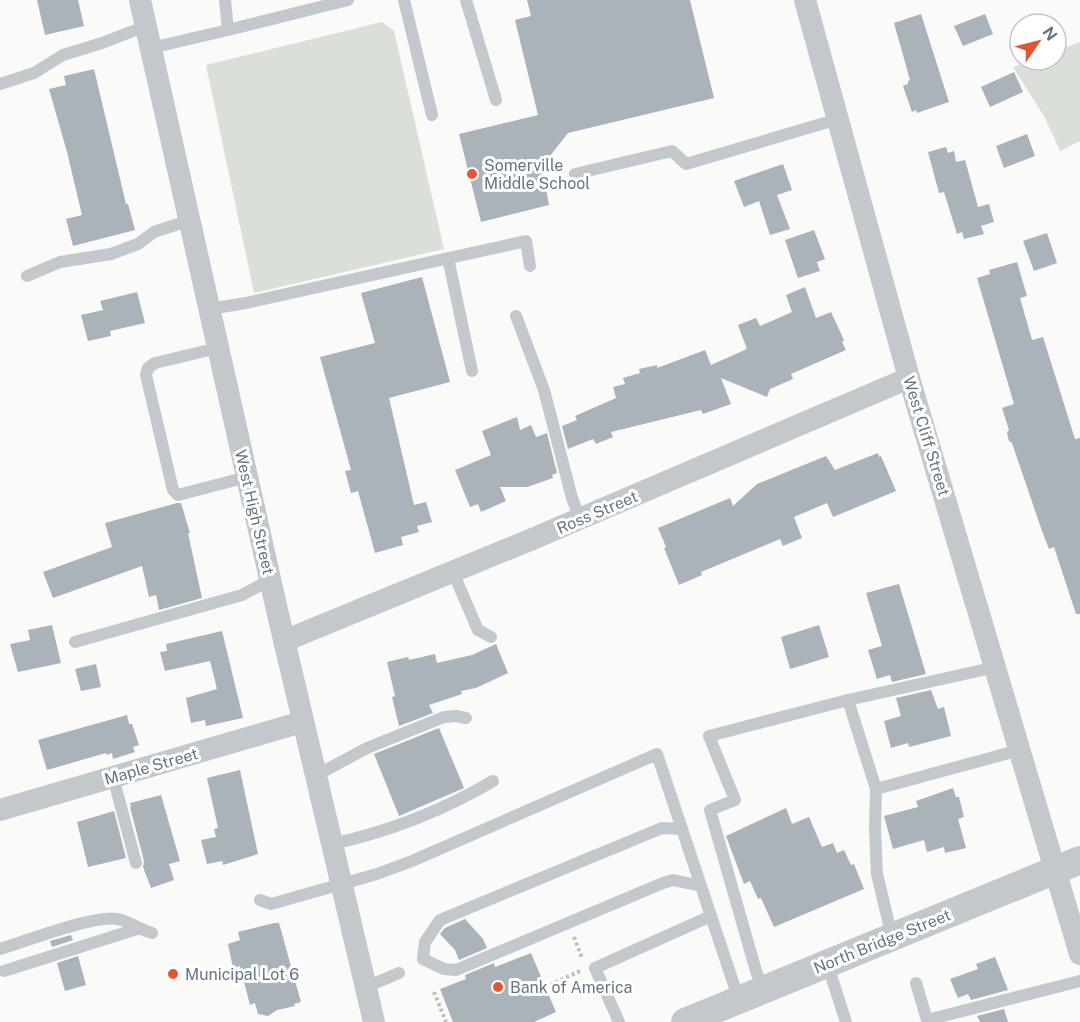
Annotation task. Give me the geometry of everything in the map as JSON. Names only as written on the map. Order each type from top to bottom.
[{"type":"street","name":"West High Street","points":[[140,0],[302,722],[374,1022]]},
{"type":"street","name":"West Cliff Street","points":[[805,0],[909,378],[1020,750],[1068,865],[1080,954]]},
{"type":"street","name":"Ross Street","points":[[284,641],[580,519],[909,378]]},
{"type":"street","name":"Maple Street","points":[[0,810],[302,722]]},
{"type":"street","name":"North Bridge Street","points":[[685,1022],[1068,865]]},
{"type":"lane","points":[[225,0],[228,30]]},
{"type":"lane","points":[[0,84],[34,73],[63,55],[102,43],[228,30],[348,0]]},
{"type":"lane","points":[[404,0],[432,115]]},
{"type":"lane","points":[[466,0],[496,100]]},
{"type":"lane","points":[[575,174],[672,151],[686,165],[838,119]]},
{"type":"lane","points":[[27,276],[60,262],[111,254],[138,244],[154,232],[189,220]]},
{"type":"lane","points":[[209,309],[246,303],[526,241],[530,266]]},
{"type":"lane","points":[[448,258],[472,371]]},
{"type":"lane","points":[[516,316],[544,390],[572,498],[580,519]]},
{"type":"lane","points":[[218,348],[154,363],[148,368],[146,375],[173,490],[178,495],[247,477]]},
{"type":"lane","points":[[453,572],[478,630],[491,637]]},
{"type":"lane","points":[[75,642],[242,595],[270,580]]},
{"type":"lane","points":[[751,995],[756,971],[710,810],[735,800],[709,736],[848,700],[996,667]]},
{"type":"lane","points":[[848,700],[876,789],[877,874],[892,937]]},
{"type":"lane","points":[[315,777],[367,748],[444,717],[466,718]]},
{"type":"lane","points":[[876,789],[1020,750]]},
{"type":"lane","points":[[260,900],[271,904],[377,874],[412,861],[657,754],[711,916],[751,995]]},
{"type":"lane","points":[[113,777],[136,863]]},
{"type":"lane","points":[[332,844],[367,836],[466,797],[493,781]]},
{"type":"lane","points":[[682,829],[662,828],[441,920],[425,942],[423,960],[444,969],[456,970],[663,883],[673,880],[701,886]]},
{"type":"lane","points":[[619,1022],[595,968],[711,916]]},
{"type":"lane","points":[[0,949],[104,919],[118,919],[137,929],[152,933]]},
{"type":"lane","points":[[4,971],[137,929]]},
{"type":"lane","points":[[827,963],[846,1022]]},
{"type":"lane","points":[[366,987],[399,973]]},
{"type":"lane","points":[[916,983],[927,1020],[1080,981]]},
{"type":"path","points":[[550,985],[586,968]]},
{"type":"path","points":[[434,992],[446,1022]]},
{"type":"shaded area","points":[[382,22],[394,31],[444,249],[254,293],[206,65]]},
{"type":"shaded area","points":[[1080,42],[1080,141],[1060,151],[1045,118],[1016,72],[1068,72],[1068,46]]},
{"type":"building","points":[[37,0],[78,0],[84,26],[45,35]]},
{"type":"building","points":[[527,0],[690,0],[714,98],[568,133],[542,166],[549,205],[481,222],[459,134],[538,115],[515,20],[531,16]]},
{"type":"building","points":[[921,14],[949,102],[917,113],[916,110],[912,112],[903,86],[910,80],[894,23]]},
{"type":"building","points":[[985,14],[993,34],[963,46],[954,26]]},
{"type":"building","points":[[94,69],[126,204],[128,204],[135,230],[73,246],[66,219],[82,215],[49,89],[66,85],[64,76]]},
{"type":"building","points":[[1014,72],[1023,92],[990,107],[981,87]]},
{"type":"building","points":[[1027,134],[1035,156],[1004,168],[996,146]]},
{"type":"building","points":[[946,147],[948,153],[954,151],[956,162],[965,160],[978,207],[989,204],[994,222],[981,226],[984,234],[964,239],[962,232],[957,234],[944,192],[939,193],[928,152]]},
{"type":"building","points":[[783,164],[792,190],[777,195],[790,229],[770,235],[759,201],[744,207],[734,181]]},
{"type":"building","points":[[814,230],[825,259],[817,262],[820,271],[798,278],[785,240]]},
{"type":"building","points":[[1047,233],[1057,263],[1034,271],[1023,241]]},
{"type":"building","points":[[1017,262],[1027,296],[1020,298],[1032,340],[1043,337],[1075,439],[1080,438],[1080,614],[1076,614],[1054,547],[1049,549],[1012,443],[1009,441],[1007,433],[1009,430],[1002,408],[1014,404],[977,278],[990,274],[989,270]]},
{"type":"building","points":[[422,277],[450,382],[389,398],[414,505],[426,502],[432,522],[417,526],[419,532],[401,537],[403,545],[375,553],[358,491],[351,493],[345,471],[351,470],[320,357],[375,343],[361,293]]},
{"type":"building","points":[[805,287],[816,318],[831,312],[844,340],[842,342],[846,350],[791,374],[793,379],[770,389],[767,397],[721,378],[731,404],[703,414],[701,410],[611,432],[613,437],[596,444],[593,439],[568,449],[562,426],[577,420],[575,416],[616,398],[613,387],[625,384],[623,378],[640,373],[639,369],[657,365],[657,368],[705,350],[711,365],[747,349],[738,325],[756,318],[760,326],[792,312],[786,295]]},
{"type":"building","points":[[137,292],[145,323],[110,331],[111,336],[88,341],[81,315],[103,310],[100,301]]},
{"type":"building","points":[[517,417],[520,430],[531,425],[536,437],[547,433],[557,473],[552,475],[553,478],[527,487],[500,487],[506,501],[481,512],[478,504],[470,507],[455,470],[491,455],[482,431]]},
{"type":"building","points":[[878,453],[896,491],[833,517],[827,503],[794,517],[802,538],[783,546],[780,539],[701,572],[702,575],[679,585],[658,528],[730,498],[733,506],[757,484],[826,456],[835,470]]},
{"type":"building","points":[[181,503],[190,533],[188,533],[202,598],[159,610],[156,595],[149,597],[142,566],[53,598],[43,572],[112,547],[105,523]]},
{"type":"building","points":[[899,584],[926,674],[892,682],[890,675],[877,679],[868,650],[882,646],[866,593]]},
{"type":"building","points":[[52,625],[61,663],[18,672],[10,644],[30,640],[28,630]]},
{"type":"building","points":[[819,625],[829,657],[790,669],[781,637]]},
{"type":"building","points":[[222,631],[243,718],[206,726],[205,720],[191,723],[186,698],[217,689],[210,661],[165,671],[160,652],[167,651],[166,644]]},
{"type":"building","points":[[496,644],[508,673],[476,688],[461,691],[462,694],[429,705],[433,713],[399,726],[387,662],[435,654],[437,663],[472,655]]},
{"type":"building","points":[[96,664],[101,687],[81,691],[75,669]]},
{"type":"building","points":[[931,690],[938,709],[944,707],[951,736],[909,747],[908,743],[891,748],[884,721],[901,716],[896,698]]},
{"type":"building","points":[[127,715],[139,745],[133,747],[135,752],[113,759],[112,753],[106,755],[106,753],[47,770],[38,740]]},
{"type":"building","points":[[439,728],[464,788],[399,816],[374,754]]},
{"type":"building","points":[[240,770],[258,854],[223,865],[222,861],[207,864],[201,840],[216,837],[214,829],[218,828],[207,778]]},
{"type":"building","points":[[953,788],[956,797],[959,797],[964,817],[958,819],[966,848],[945,853],[944,847],[927,852],[924,840],[893,849],[884,816],[918,807],[916,801]]},
{"type":"building","points":[[161,795],[180,861],[169,864],[174,880],[151,888],[143,867],[144,861],[130,803]]},
{"type":"building","points":[[786,808],[792,824],[809,817],[822,847],[833,843],[837,853],[844,850],[851,865],[854,864],[864,889],[774,927],[761,898],[758,899],[750,881],[744,884],[726,836]]},
{"type":"building","points":[[114,811],[126,858],[88,867],[77,822]]},
{"type":"building","points":[[465,919],[483,939],[487,948],[459,960],[455,950],[440,934],[445,928]]},
{"type":"building","points":[[279,923],[301,1002],[294,1004],[295,1006],[277,1010],[268,1016],[258,1014],[255,1003],[250,1005],[240,966],[233,968],[228,944],[240,940],[238,932]]},
{"type":"building","points":[[71,935],[73,940],[52,947],[50,941]]},
{"type":"building","name":"Bank of America","points":[[531,953],[556,1012],[534,1022],[453,1022],[440,989],[466,979],[465,975],[494,963],[495,967]]},
{"type":"building","points":[[78,956],[86,985],[65,991],[57,963]]},
{"type":"building","points":[[995,957],[1008,990],[971,1000],[968,994],[958,998],[950,979],[978,969],[976,964]]},
{"type":"building","points":[[1004,1009],[1008,1022],[980,1022],[977,1016]]},
{"type":"place","name":"Somerville Middle School","points":[[472,174]]},
{"type":"place","name":"Municipal Lot 6","points":[[173,974]]},
{"type":"place","name":"Bank of America","points":[[498,987]]}]
